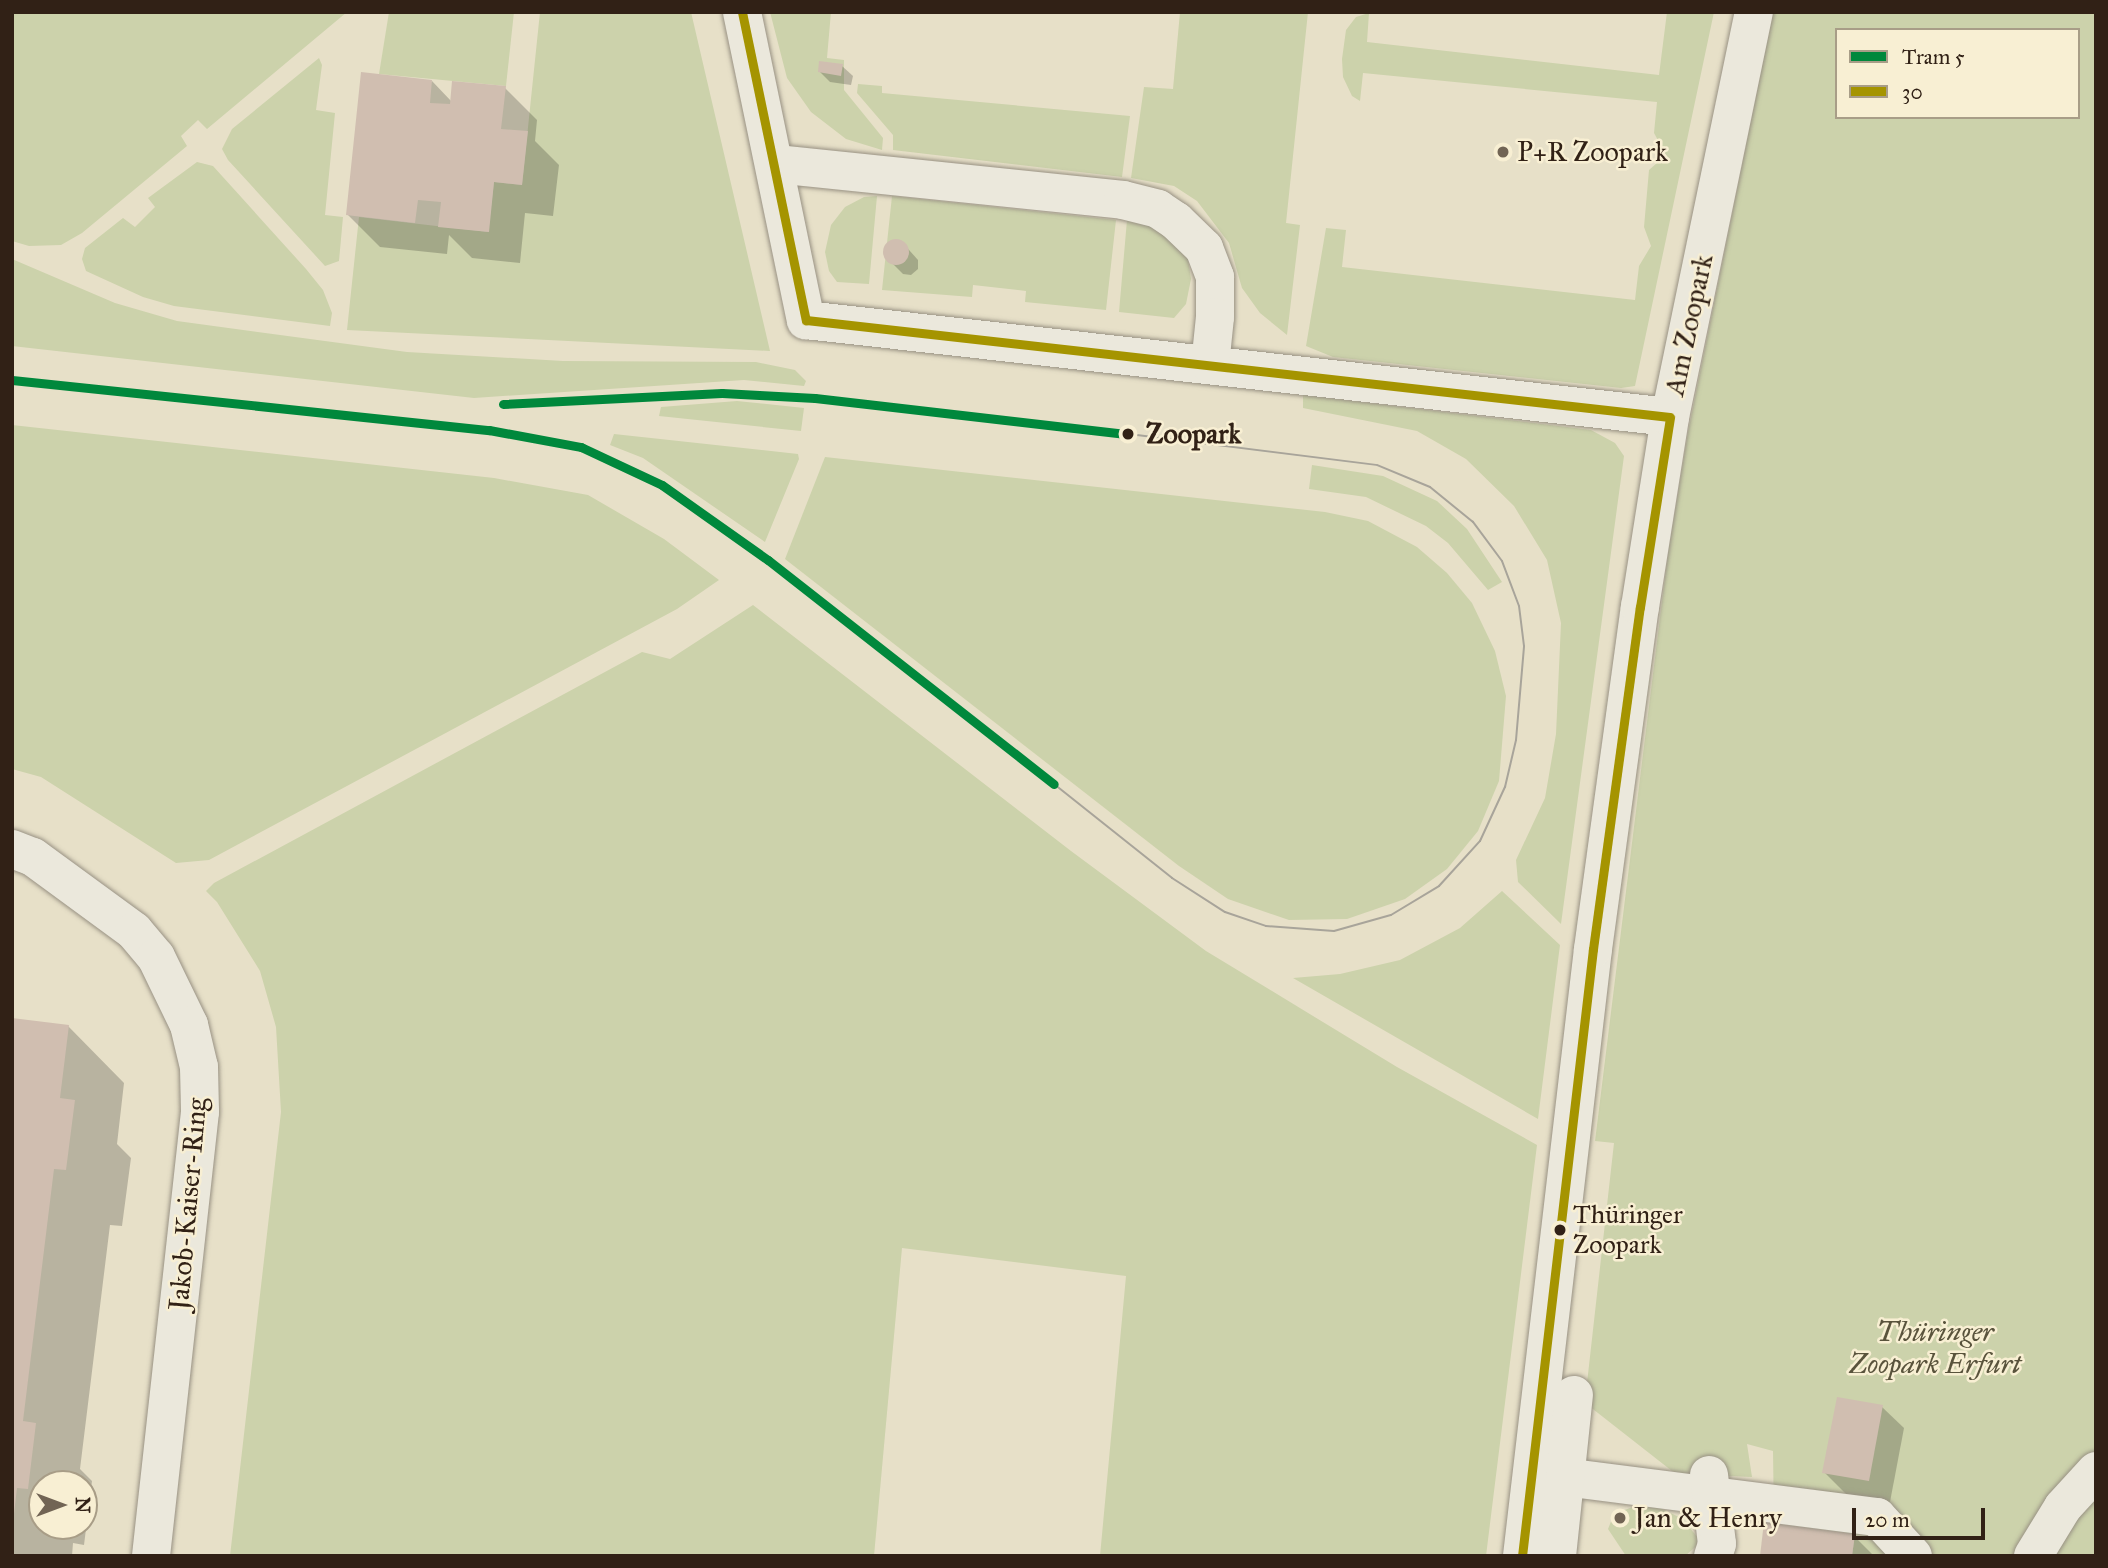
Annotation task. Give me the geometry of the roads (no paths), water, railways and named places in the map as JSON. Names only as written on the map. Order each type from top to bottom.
[{"type":"street","points":[[742,12],[776,164],[806,320],[1670,417]]},
{"type":"street","name":"Am Zoopark","points":[[1557,1556],[1550,1475],[1593,949],[1640,607],[1670,417],[1754,12]]},
{"type":"street","points":[[776,164],[1123,200],[1158,209],[1176,221],[1204,248],[1215,277],[1215,317],[1210,365]]},
{"type":"street","name":"Jakob-Kaiser-Ring","points":[[12,849],[44,864],[141,940],[156,957],[189,1026],[199,1067],[200,1112],[151,1556]]},
{"type":"street","name":"Am Zoopark","points":[[1522,1556],[1574,1395]]},
{"type":"street","points":[[2033,1556],[2063,1507],[2096,1471]]},
{"type":"street","points":[[1550,1475],[1710,1484],[1749,1499],[1877,1517],[1913,1556]]},
{"type":"street","points":[[1710,1484],[1717,1545],[1713,1556]]},
{"type":"tram line","name":"5","points":[[12,380],[489,430],[581,447],[662,485],[768,560],[1054,784]]},
{"type":"tram line","name":"5","points":[[503,404],[722,393],[815,398],[1128,434]]},
{"type":"tram line","points":[[1054,784],[1172,878],[1225,912],[1266,926],[1334,931],[1391,915],[1439,886],[1480,841],[1505,787],[1516,740],[1524,646],[1519,606],[1502,561],[1473,522],[1430,487],[1377,465],[1128,434]]},
{"type":"place","name":"P+R Zoopark","points":[[1503,152]]},
{"type":"place","name":"Zoopark","points":[[1128,434]]},
{"type":"place","name":"Thüringer Zoopark","points":[[1560,1230]]},
{"type":"place","name":"Jan & Henry","points":[[1620,1518]]},
{"type":"park label","name":"Thüringer Zoopark Erfurt","points":[[1935,1348]]}]
